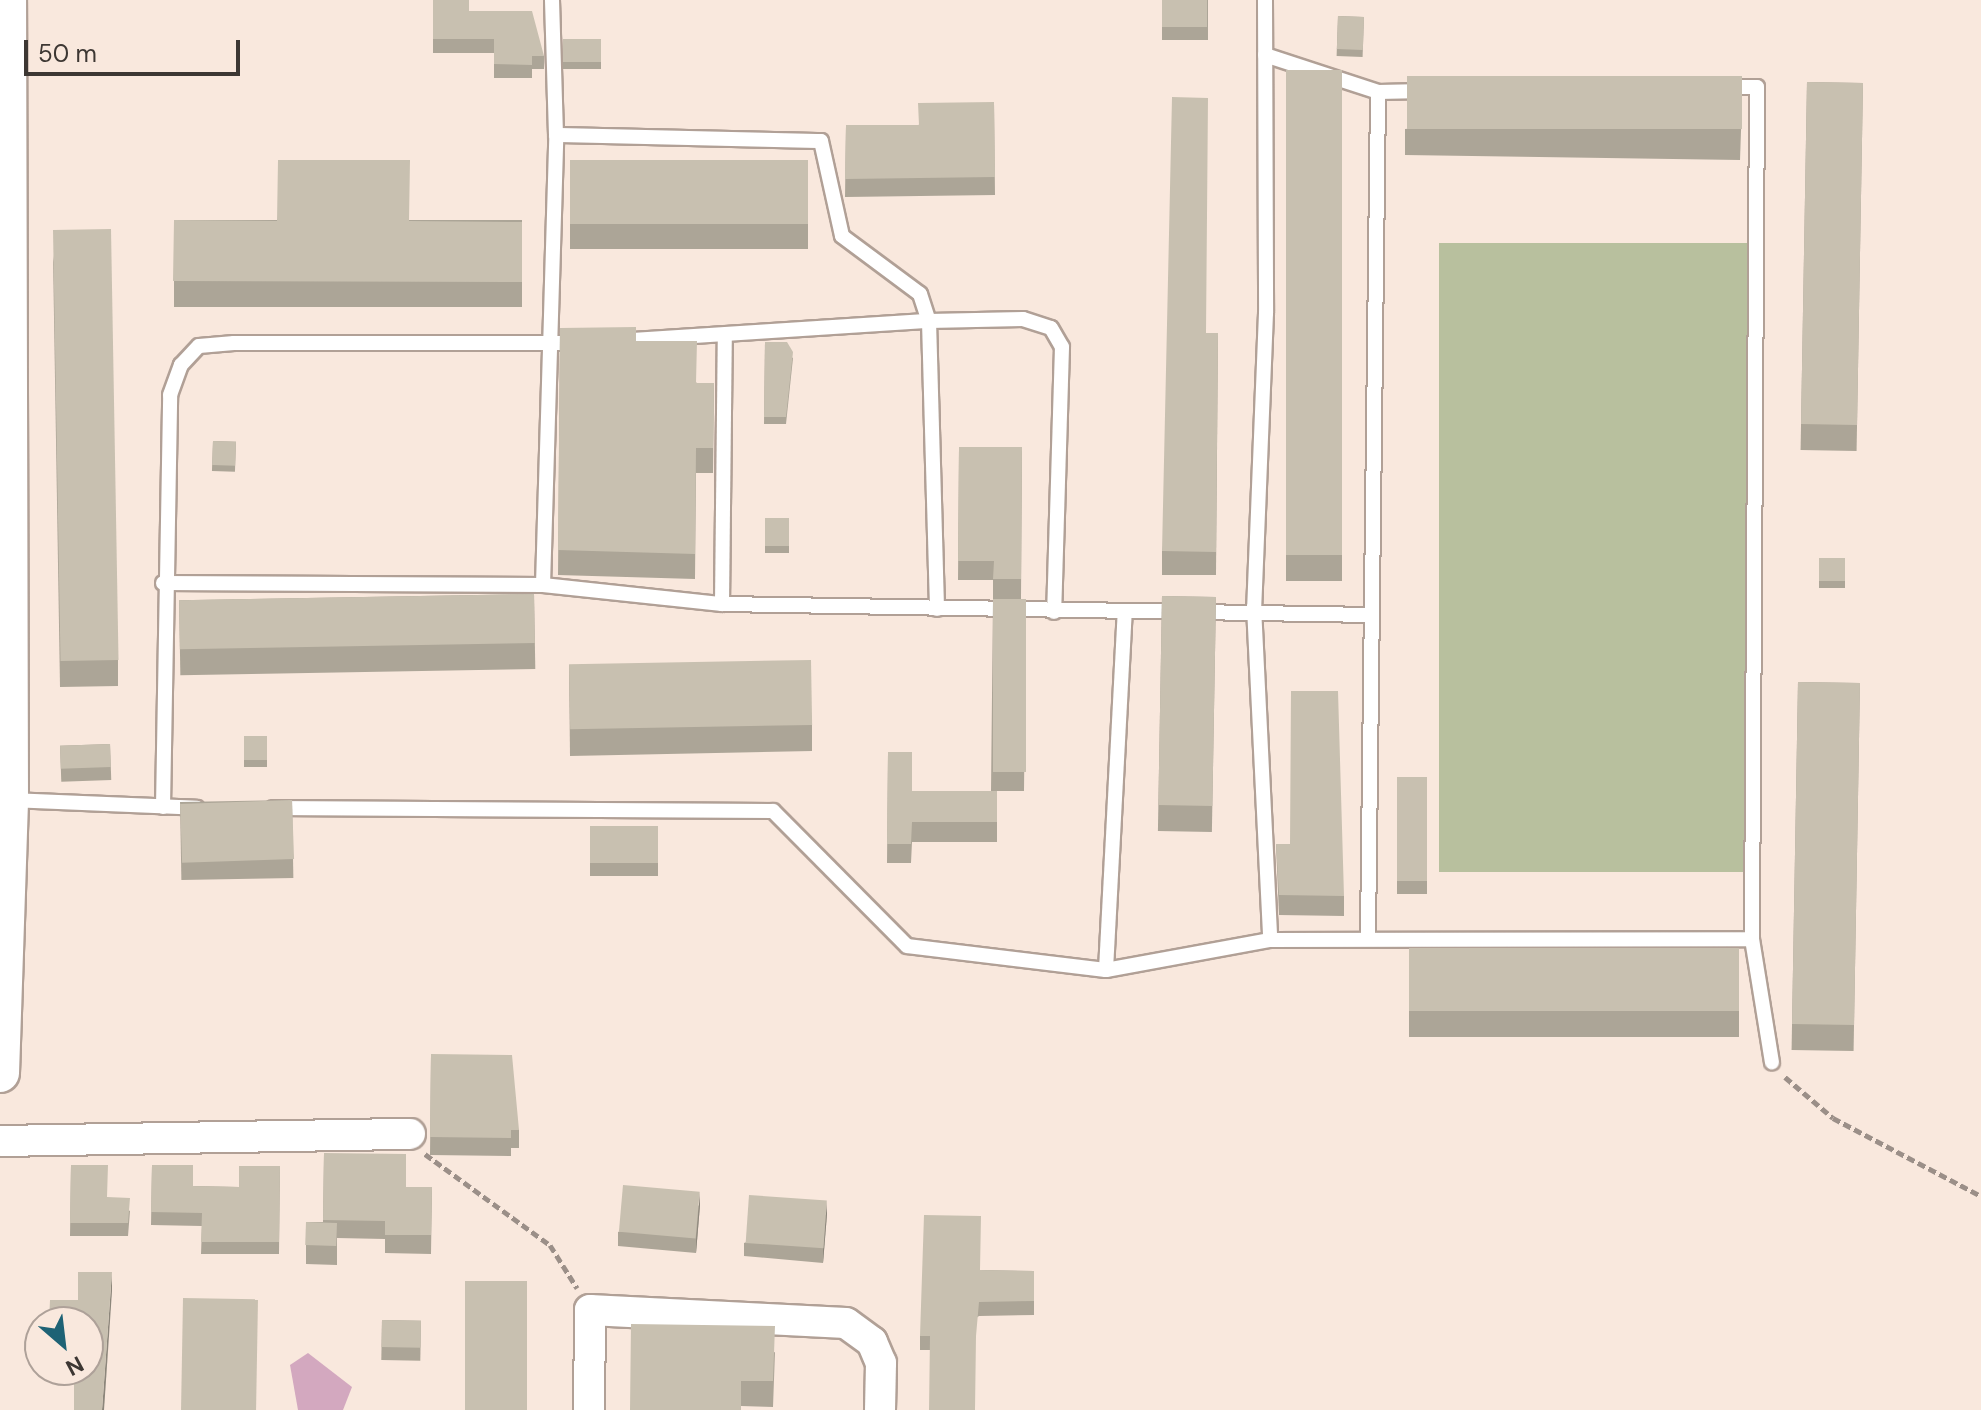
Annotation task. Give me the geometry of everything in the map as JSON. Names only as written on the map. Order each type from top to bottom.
[{"type":"street","points":[[0,1073],[2,912],[9,800],[7,0]]},
{"type":"street","points":[[0,1141],[410,1134]]},
{"type":"street","points":[[589,1410],[590,1310],[846,1323],[872,1342],[881,1363],[880,1410]]},
{"type":"lane","points":[[543,585],[544,344],[556,135],[552,0]]},
{"type":"lane","points":[[1265,0],[1266,313],[1254,607],[1270,940]]},
{"type":"lane","points":[[1265,55],[1378,92],[1441,91]]},
{"type":"lane","points":[[1709,88],[1757,87],[1752,939],[1772,1062]]},
{"type":"lane","points":[[1368,936],[1378,92]]},
{"type":"lane","points":[[556,135],[812,136],[828,153],[842,236],[920,294],[929,321],[937,609]]},
{"type":"lane","points":[[163,807],[163,583],[170,395],[199,346],[544,344],[725,337],[929,321],[1023,319],[1058,337],[1054,612]]},
{"type":"lane","points":[[722,604],[725,337]]},
{"type":"lane","points":[[163,583],[543,585],[722,604],[1054,612],[1254,607],[1371,615]]},
{"type":"lane","points":[[1106,970],[1125,612]]},
{"type":"lane","points":[[9,800],[210,808]]},
{"type":"lane","points":[[257,808],[773,811],[907,946],[1106,970],[1270,940],[1368,936],[1752,939]]},
{"type":"path","points":[[1772,1062],[1833,1118],[1981,1196]]},
{"type":"path","points":[[410,1134],[428,1160],[550,1245],[590,1310]]},
{"type":"green space","points":[[1439,243],[1749,243],[1749,872],[1439,872]]},
{"type":"shaded area","points":[[308,1353],[352,1387],[343,1410],[298,1410],[290,1365]]},
{"type":"building","points":[[433,0],[469,0],[469,11],[532,11],[544,56],[532,56],[532,65],[494,64],[494,39],[433,39]]},
{"type":"building","points":[[1162,0],[1207,0],[1207,27],[1162,27]]},
{"type":"building","points":[[1338,16],[1364,17],[1363,50],[1337,49]]},
{"type":"building","points":[[563,39],[601,39],[601,62],[563,62]]},
{"type":"building","points":[[1286,70],[1342,70],[1342,555],[1286,555]]},
{"type":"building","points":[[1407,76],[1742,76],[1742,129],[1407,129]]},
{"type":"building","points":[[1807,82],[1863,83],[1857,425],[1801,424]]},
{"type":"building","points":[[1172,97],[1208,98],[1206,333],[1218,333],[1216,552],[1162,551]]},
{"type":"building","points":[[994,102],[995,177],[845,179],[846,125],[919,125],[918,103]]},
{"type":"building","points":[[278,160],[410,160],[409,221],[522,222],[522,282],[173,281],[174,220],[277,221]]},
{"type":"building","points":[[570,160],[808,160],[808,224],[570,224]]},
{"type":"building","points":[[111,229],[119,660],[61,661],[53,230]]},
{"type":"building","points":[[636,327],[636,341],[697,341],[696,383],[714,383],[713,448],[696,448],[695,554],[558,550],[560,328]]},
{"type":"building","points":[[765,342],[787,342],[793,352],[786,417],[764,417]]},
{"type":"building","points":[[213,441],[236,442],[235,466],[212,465]]},
{"type":"building","points":[[959,447],[1022,447],[1021,579],[993,579],[994,561],[958,561]]},
{"type":"building","points":[[765,518],[789,518],[789,546],[765,546]]},
{"type":"building","points":[[1819,558],[1845,558],[1845,581],[1819,581]]},
{"type":"building","points":[[534,594],[535,643],[180,649],[179,600]]},
{"type":"building","points":[[1162,596],[1216,597],[1212,806],[1158,805]]},
{"type":"building","points":[[993,599],[1026,599],[1026,772],[993,772]]},
{"type":"building","points":[[811,660],[812,725],[570,729],[569,664]]},
{"type":"building","points":[[1798,682],[1860,683],[1854,1025],[1792,1024]]},
{"type":"building","points":[[1291,691],[1338,691],[1344,896],[1279,895],[1276,844],[1290,844]]},
{"type":"building","points":[[244,736],[267,736],[267,760],[244,760]]},
{"type":"building","points":[[110,744],[111,767],[61,769],[60,746]]},
{"type":"building","points":[[888,752],[912,752],[912,791],[997,791],[997,822],[912,822],[911,844],[887,844]]},
{"type":"building","points":[[1397,777],[1427,777],[1427,881],[1397,881]]},
{"type":"building","points":[[292,800],[294,859],[182,863],[180,804]]},
{"type":"building","points":[[590,826],[658,826],[658,863],[590,863]]},
{"type":"building","points":[[1409,948],[1739,948],[1739,1011],[1409,1011]]},
{"type":"building","points":[[431,1054],[512,1055],[519,1130],[511,1130],[511,1138],[430,1137]]},
{"type":"building","points":[[324,1153],[406,1154],[406,1187],[432,1187],[431,1235],[385,1235],[385,1221],[323,1220]]},
{"type":"building","points":[[71,1165],[108,1165],[107,1197],[130,1198],[128,1223],[70,1223]]},
{"type":"building","points":[[152,1165],[193,1165],[193,1186],[239,1187],[239,1166],[280,1166],[279,1242],[201,1242],[202,1213],[151,1212]]},
{"type":"building","points":[[623,1185],[700,1192],[696,1239],[619,1232]]},
{"type":"building","points":[[749,1195],[827,1200],[823,1248],[746,1243]]},
{"type":"building","points":[[924,1215],[981,1216],[980,1270],[1034,1271],[1034,1301],[979,1302],[975,1410],[929,1410],[930,1336],[920,1336]]},
{"type":"building","points":[[306,1222],[337,1223],[336,1246],[305,1245]]},
{"type":"building","points":[[78,1272],[112,1272],[104,1382],[104,1306],[50,1306],[50,1300],[78,1300]]},
{"type":"building","points":[[465,1281],[527,1281],[527,1410],[465,1410]]},
{"type":"building","points":[[183,1298],[258,1299],[256,1410],[181,1410]]},
{"type":"building","points":[[382,1320],[421,1321],[421,1348],[382,1347]]},
{"type":"building","points":[[631,1324],[775,1326],[773,1381],[741,1381],[741,1410],[630,1410]]},
{"type":"building","points":[[74,1386],[104,1386],[102,1410],[74,1410]]}]
